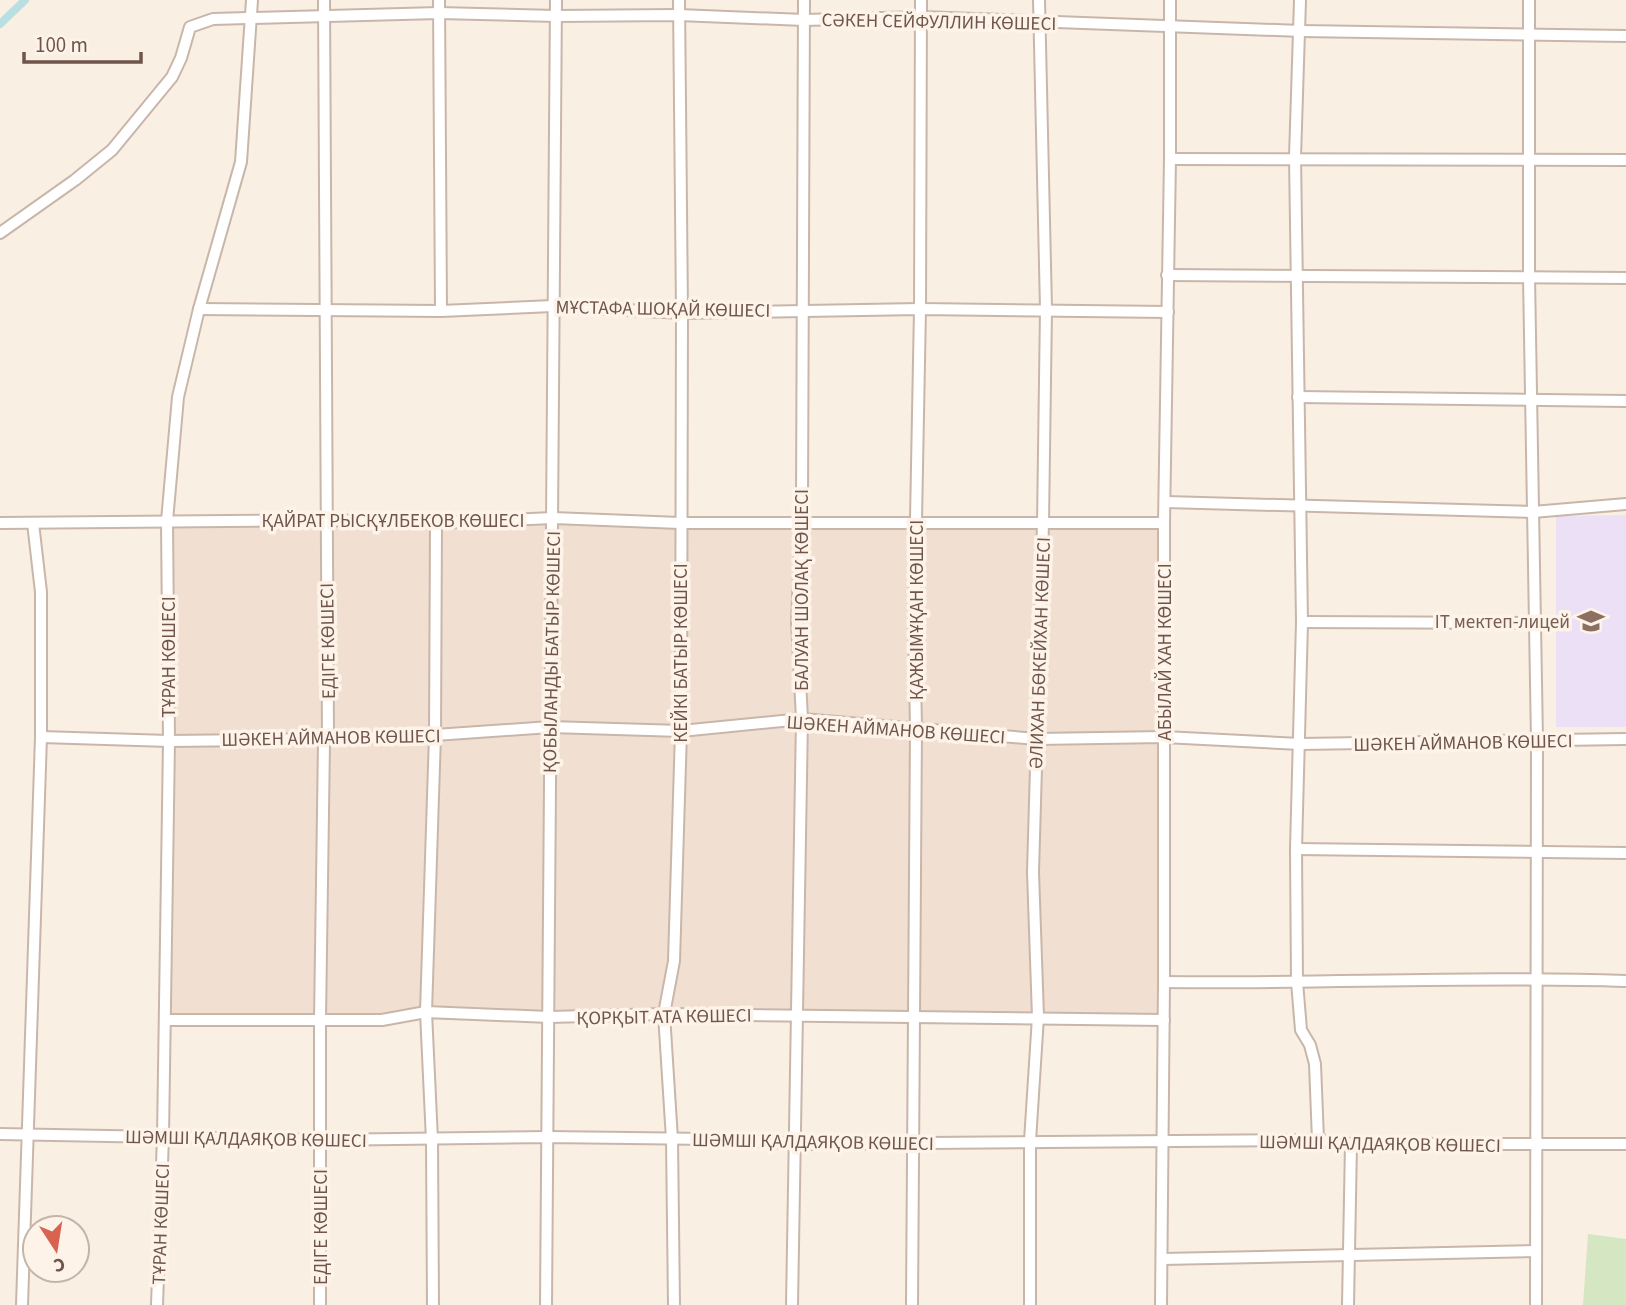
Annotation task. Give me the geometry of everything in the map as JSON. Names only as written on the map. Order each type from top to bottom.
[{"type":"street","name":"ТҰРАН КӨШЕСІ","points":[[157,1305],[163,1136],[169,741],[167,521],[178,397],[199,309],[241,162],[252,18],[251,0]]},
{"type":"street","name":"ЕДІГЕ КӨШЕСІ","points":[[320,1305],[320,1020],[324,742],[328,739],[324,0]]},
{"type":"street","points":[[439,0],[441,311]]},
{"type":"street","name":"ҚОБЫЛАНДЫ БАТЫР КӨШЕСІ","points":[[546,1305],[556,0]]},
{"type":"street","name":"КЕЙКІ БАТЫР КӨШЕСІ","points":[[674,1305],[672,1139],[664,1014],[674,961],[681,731],[682,313],[679,0]]},
{"type":"street","name":"БАЛУАН ШОЛАҚ КӨШЕСІ","points":[[792,1305],[802,719],[797,622],[801,523],[804,0]]},
{"type":"street","name":"ҚАЖЫМҰҚАН КӨШЕСІ","points":[[912,1305],[921,0]]},
{"type":"street","name":"ӘЛИХАН БӨКЕЙХАН КӨШЕСІ","points":[[1030,1305],[1030,1141],[1038,1017],[1033,872],[1046,309],[1039,0]]},
{"type":"street","name":"АБЫЛАЙ ХАН КӨШЕСІ","points":[[1161,1305],[1164,523],[1170,0]]},
{"type":"street","points":[[1300,0],[1296,157],[1302,622],[1296,849],[1297,982],[1301,1030],[1310,1045],[1315,1064],[1318,1140]]},
{"type":"street","points":[[1530,0],[1529,277],[1538,851],[1536,1305]]},
{"type":"street","name":"СӘКЕН СЕЙФУЛЛИН КӨШЕСІ","points":[[0,233],[113,150],[172,77],[190,27],[214,19],[439,13],[679,15],[804,20],[921,17],[1169,27],[1626,36]]},
{"type":"street","points":[[1170,159],[1296,157],[1626,160]]},
{"type":"street","points":[[1167,275],[1626,278]]},
{"type":"street","name":"МҰСТАФА ШОҚАЙ КӨШЕСІ","points":[[199,309],[441,311],[552,306],[682,313],[920,309],[1168,312]]},
{"type":"street","points":[[1298,397],[1626,401]]},
{"type":"street","points":[[1166,502],[1534,512],[1626,505]]},
{"type":"street","name":"ҚАЙРАТ РЫСҚҰЛБЕКОВ КӨШЕСІ","points":[[0,523],[326,520],[436,523],[552,518],[680,523],[1164,523]]},
{"type":"street","points":[[22,1305],[41,737],[41,592],[33,523]]},
{"type":"street","points":[[433,1305],[432,1140],[426,1012],[435,735],[436,523]]},
{"type":"street","points":[[1302,622],[1536,623]]},
{"type":"street","name":"ШӘКЕН АЙМАНОВ КӨШЕСІ","points":[[41,737],[169,741],[328,739],[550,727],[681,731],[802,719],[1037,739],[1164,737],[1300,744],[1626,740]]},
{"type":"street","points":[[1296,849],[1626,853]]},
{"type":"street","points":[[1164,982],[1537,978],[1626,981]]},
{"type":"street","name":"ҚОРҚЫТ АТА КӨШЕСІ","points":[[165,1020],[382,1020],[426,1012],[550,1017],[664,1014],[1164,1020]]},
{"type":"street","name":"ШӘМШІ ҚАЛДАЯҚОВ КӨШЕСІ","points":[[0,1134],[320,1140],[548,1137],[808,1144],[1318,1140],[1351,1144],[1626,1144]]},
{"type":"street","points":[[1348,1305],[1351,1144]]},
{"type":"street","points":[[1161,1259],[1536,1251]]},
{"type":"shaded area","name":"IT мектеп-лицей","points":[[1626,515],[1626,727],[1556,727],[1556,516]]},
{"type":"shaded area","points":[[167,521],[1164,523],[1164,1020],[165,1020]]},
{"type":"green space","points":[[1588,1234],[1626,1239],[1626,1305],[1583,1305]]},
{"type":"waterway","points":[[0,24],[25,0]]},
{"type":"place","name":"IT мектеп-лицей","points":[[1591,621]]}]
